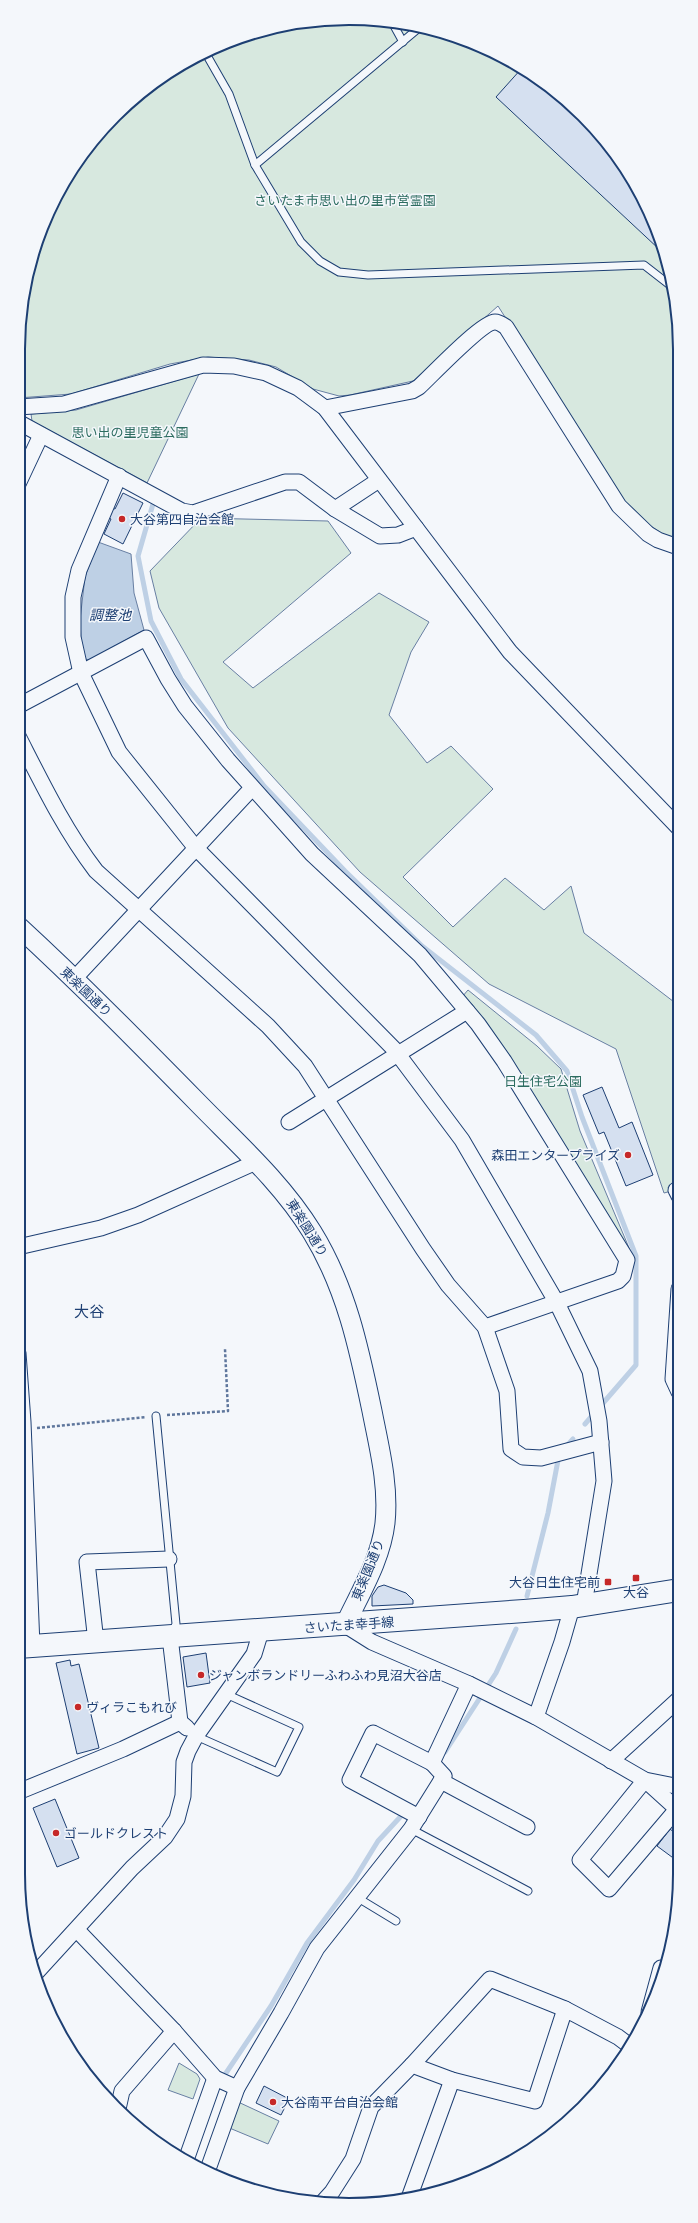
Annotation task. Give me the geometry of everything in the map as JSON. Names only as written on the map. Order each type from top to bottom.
[{"type":"main road","name":"さいたま幸手線","points":[[25,1647],[345,1625],[578,1606],[673,1591]]},
{"type":"street","points":[[325,408],[412,391],[419,387],[481,328],[494,322],[500,323],[506,327],[619,506],[648,534],[658,540],[673,545]]},
{"type":"street","points":[[25,407],[64,404],[203,366],[234,366],[266,373],[298,388],[325,408],[510,652],[673,822]]},
{"type":"street","points":[[25,426],[120,476],[182,511],[193,514],[285,482],[299,482],[335,509],[380,536],[398,535],[416,528]]},
{"type":"street","points":[[25,469],[41,435]]},
{"type":"street","points":[[120,476],[78,570],[73,597],[73,637],[81,673],[119,752],[195,848],[398,1054],[462,1140],[557,1303],[590,1371],[599,1421],[604,1482],[578,1606],[562,1642],[536,1717]]},
{"type":"street","points":[[335,509],[379,480]]},
{"type":"street","points":[[25,702],[146,638],[168,679],[185,706],[252,788],[312,854],[420,955],[467,1011],[504,1061],[627,1260],[623,1276],[618,1282],[486,1327]]},
{"type":"street","points":[[25,750],[54,808],[80,851],[96,871],[268,1026],[305,1066],[423,1249],[448,1285],[486,1327],[507,1391],[511,1449],[523,1457],[541,1458],[601,1442]]},
{"type":"street","points":[[74,979],[140,910],[195,848],[252,788]]},
{"type":"street","name":"東楽園通り","points":[[25,934],[74,979],[280,1188],[312,1233],[344,1297],[361,1356],[381,1457],[386,1498],[385,1524],[371,1568],[345,1625]]},
{"type":"street","points":[[289,1122],[467,1011]]},
{"type":"street","points":[[25,1245],[101,1228],[138,1215],[256,1162]]},
{"type":"street","points":[[96,1642],[87,1562],[169,1559]]},
{"type":"street","points":[[345,1625],[372,1642],[480,1689],[536,1717],[645,1780],[673,1805]]},
{"type":"street","points":[[39,1969],[132,1868],[165,1837],[177,1819],[183,1796],[184,1762],[196,1736],[254,1654],[261,1631]]},
{"type":"street","points":[[170,1637],[180,1722],[196,1736]]},
{"type":"street","points":[[432,1763],[480,1689]]},
{"type":"street","points":[[611,1761],[673,1704]]},
{"type":"street","points":[[25,1789],[123,1749],[180,1722]]},
{"type":"street","points":[[188,2156],[224,2082],[281,2014],[317,1948],[358,1898],[415,1823],[444,1776],[432,1763],[373,1733],[350,1780],[415,1823]]},
{"type":"street","points":[[645,1780],[673,1786]]},
{"type":"street","points":[[645,1780],[580,1860],[608,1889],[673,1816]]},
{"type":"street","points":[[441,1781],[527,1827]]},
{"type":"street","points":[[77,1930],[224,2082]]},
{"type":"street","points":[[327,2197],[353,2159],[371,2107],[412,2065],[490,1979],[565,2009],[618,2037],[626,2043]]},
{"type":"street","points":[[412,2065],[452,2080],[535,2101],[565,2009]]},
{"type":"street","points":[[119,2102],[122,2091],[174,2032]]},
{"type":"street","points":[[411,2192],[452,2080]]},
{"type":"street","points":[[208,2166],[224,2082]]},
{"type":"lane","points":[[395,29],[402,42]]},
{"type":"lane","points":[[255,165],[414,32]]},
{"type":"lane","points":[[208,57],[229,94],[255,165],[301,242],[320,261],[339,272],[368,274],[644,266],[666,282]]},
{"type":"lane","points":[[156,1416],[176,1624],[170,1637]]},
{"type":"lane","points":[[196,1736],[277,1772],[299,1728],[226,1694]]},
{"type":"lane","points":[[415,1823],[528,1891]]},
{"type":"lane","points":[[358,1898],[396,1921]]},
{"type":"green space","name":"さいたま市思い出の里市営霊園","points":[[349,25],[391,28],[433,36],[473,50],[511,68],[563,105],[593,135],[606,152],[630,187],[640,206],[656,245],[662,265],[670,307],[673,349],[673,540],[645,521],[631,509],[617,493],[498,306],[413,381],[350,395],[339,396],[313,389],[276,367],[249,360],[208,357],[170,364],[71,394],[25,397],[26,328],[31,286],[42,245],[58,206],[68,187],[105,135],[135,105],[187,68],[206,58],[245,42],[286,31]]},
{"type":"green space","name":"思い出の里児童公園","points":[[199,374],[147,483],[32,421],[31,414],[76,410]]},
{"type":"green space","points":[[201,518],[328,521],[351,553],[223,662],[253,688],[379,593],[429,622],[411,652],[389,715],[427,763],[451,746],[493,789],[403,877],[453,927],[505,878],[544,910],[571,886],[584,933],[673,1001],[673,1191],[664,1193],[616,1049],[489,984],[360,872],[228,728],[159,608],[150,571]]},
{"type":"green space","name":"日生住宅公園","points":[[468,990],[537,1046],[561,1069],[580,1131],[632,1255],[462,997]]},
{"type":"green space","points":[[179,2063],[197,2074],[200,2079],[193,2099],[168,2090]]},
{"type":"green space","points":[[236,2101],[279,2121],[268,2144],[227,2127]]},
{"type":"water","name":"調整池","points":[[98,542],[131,554],[134,593],[144,630],[89,660],[82,658],[80,620],[85,577]]},
{"type":"building","points":[[518,73],[563,105],[593,135],[630,187],[640,206],[657,247],[496,97]]},
{"type":"building","points":[[123,493],[143,503],[123,544],[104,534],[111,519],[107,517],[112,508],[115,509]]},
{"type":"building","points":[[602,1087],[619,1128],[632,1122],[653,1175],[626,1186],[604,1132],[599,1134],[583,1095]]},
{"type":"building","points":[[384,1585],[406,1593],[413,1600],[413,1604],[372,1606],[372,1596],[378,1587]]},
{"type":"building","points":[[206,1653],[210,1683],[187,1687],[183,1657]]},
{"type":"building","name":"ヴィラこもれび","points":[[70,1660],[71,1666],[79,1664],[99,1748],[77,1754],[56,1663]]},
{"type":"building","name":"ゴールドクレスト","points":[[55,1799],[79,1858],[57,1867],[33,1808]]},
{"type":"building","points":[[670,1829],[673,1831],[673,1858],[657,1846]]},
{"type":"building","points":[[264,2086],[289,2099],[281,2115],[256,2103]]},
{"type":"waterway","points":[[153,504],[138,556],[151,621],[181,679],[264,786],[345,871],[422,946],[536,1035],[567,1071],[582,1117],[636,1256],[636,1365],[585,1424]]},
{"type":"waterway","points":[[565,1448],[573,1439]]},
{"type":"waterway","points":[[527,1596],[548,1513],[559,1455]]},
{"type":"waterway","points":[[445,1752],[496,1673],[516,1629]]},
{"type":"waterway","points":[[222,2079],[271,2006],[307,1943],[354,1880],[378,1841],[403,1814]]},
{"type":"place","name":"大谷第四自治会館","points":[[122,519]]},
{"type":"place","name":"森田エンタープライズ","points":[[628,1155]]},
{"type":"place","name":"大谷","points":[[636,1578]]},
{"type":"place","name":"大谷日生住宅前","points":[[608,1582]]},
{"type":"place","name":"ジャンボランドリーふわふわ見沼大谷店","points":[[201,1675]]},
{"type":"place","name":"ヴィラこもれび","points":[[78,1707]]},
{"type":"place","name":"ゴールドクレスト","points":[[56,1833]]},
{"type":"place","name":"大谷南平台自治会館","points":[[273,2102]]},
{"type":"district","name":"大谷","points":[[89,1311]]}]
